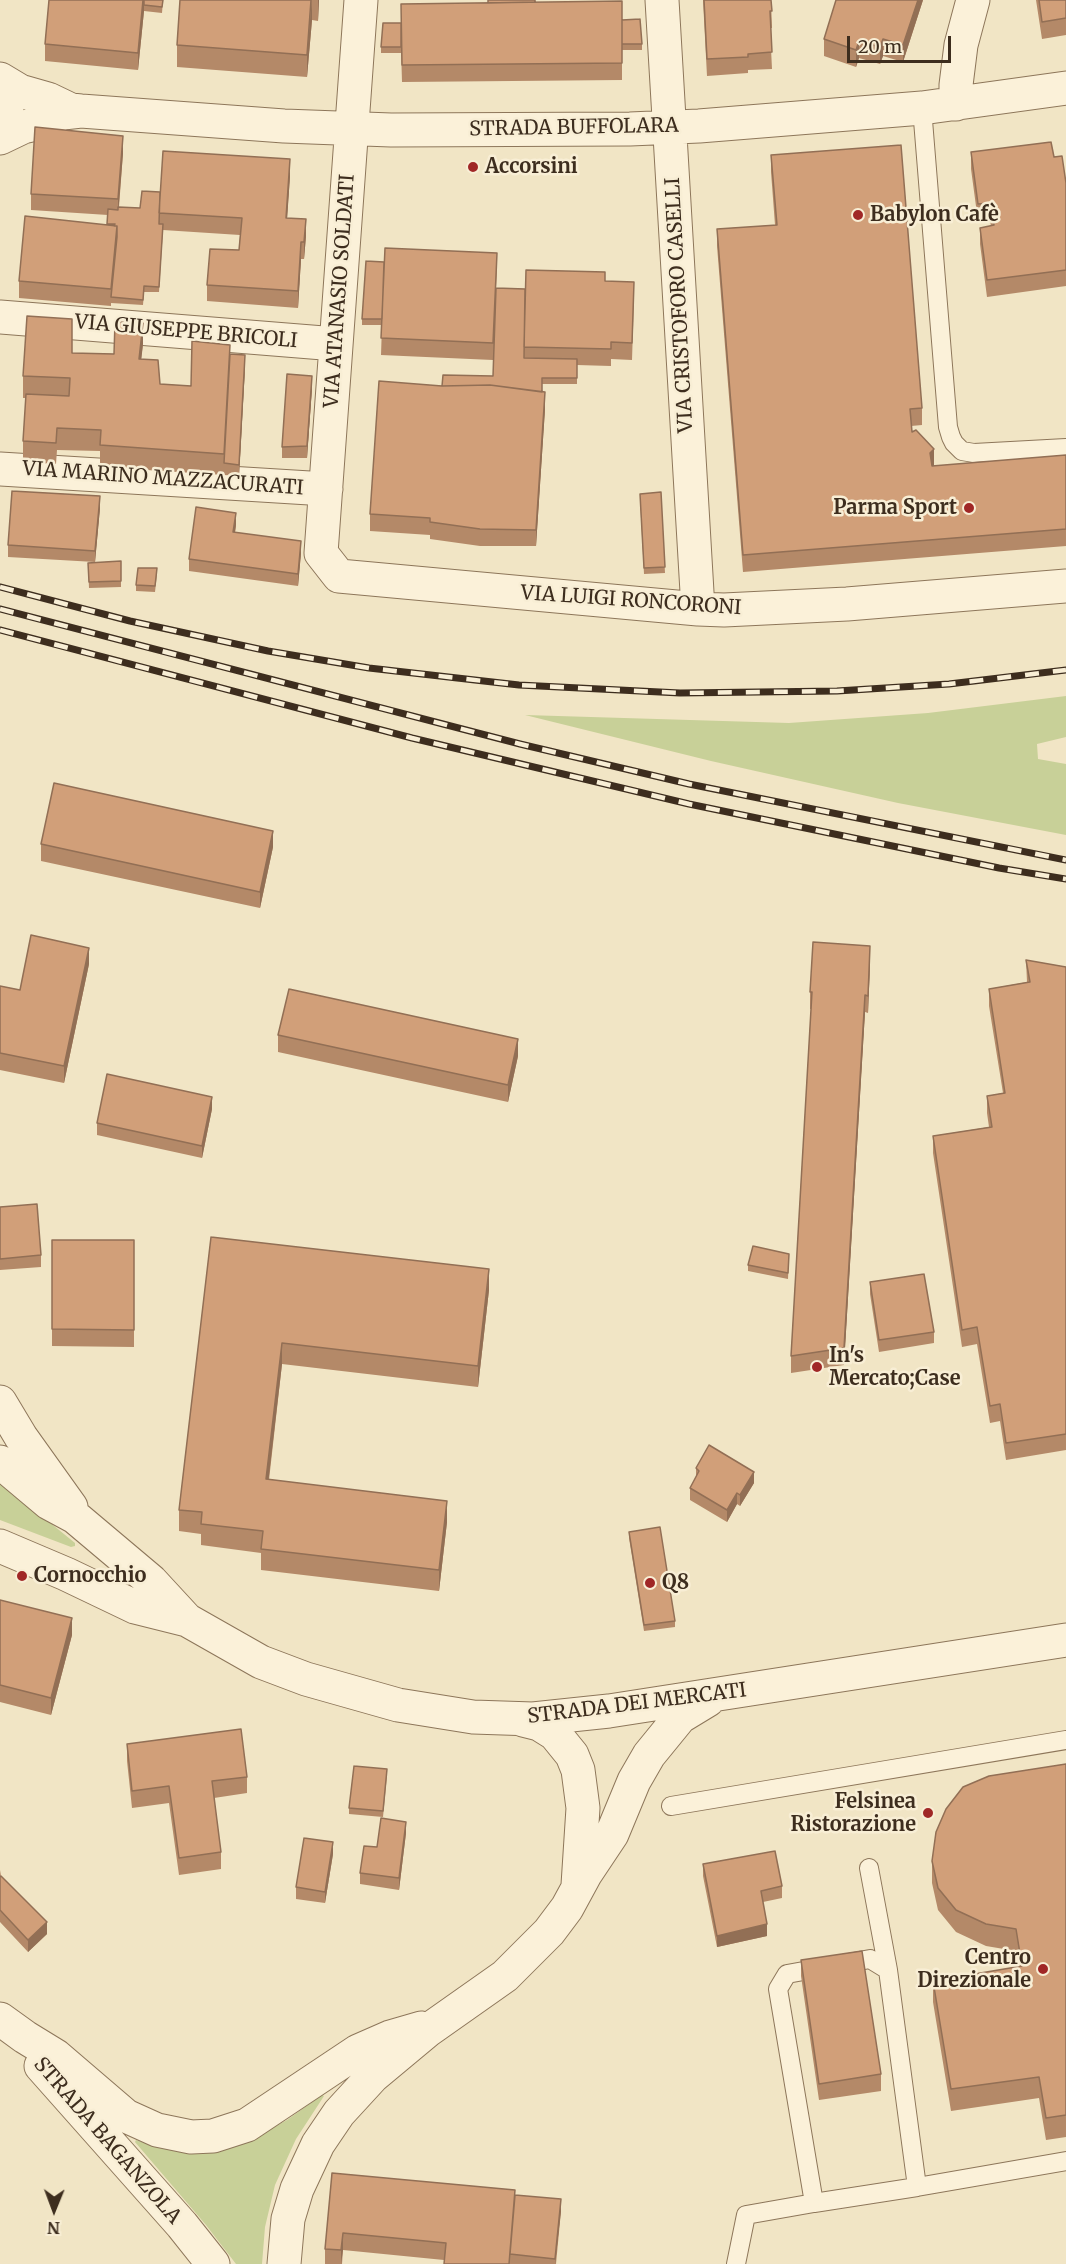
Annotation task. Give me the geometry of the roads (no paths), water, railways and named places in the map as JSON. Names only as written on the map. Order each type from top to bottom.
[{"type":"street","name":"VIA ATANASIO SOLDATI","points":[[339,576],[321,553],[362,0]]},
{"type":"street","name":"VIA CRISTOFORO CASELLI","points":[[662,0],[698,609]]},
{"type":"street","points":[[956,104],[961,45],[973,0]]},
{"type":"street","name":"STRADA BUFFOLARA","points":[[0,81],[71,110],[352,129],[511,130],[669,127],[922,108],[1066,88]]},
{"type":"street","points":[[0,81],[7,108],[6,123],[0,137]]},
{"type":"street","name":"STRADA BUFFOLARA","points":[[0,137],[63,113],[81,111]]},
{"type":"street","name":"VIA GIUSEPPE BRICOLI","points":[[0,317],[336,344]]},
{"type":"street","name":"VIA MARINO MAZZACURATI","points":[[0,469],[326,489]]},
{"type":"street","name":"VIA LUIGI RONCORONI","points":[[339,576],[698,609],[792,608],[1066,586]]},
{"type":"street","name":"STRADA DEI MERCATI","points":[[0,1402],[21,1437],[55,1482],[80,1521]]},
{"type":"street","name":"STRADA DEI MERCATI","points":[[0,1462],[44,1499],[80,1521],[151,1581],[187,1620]]},
{"type":"street","name":"STRADA DEI MERCATI","points":[[0,1546],[135,1607],[187,1620],[261,1662],[342,1691],[419,1709],[453,1714],[512,1719],[586,1714],[1066,1640]]},
{"type":"street","points":[[284,2264],[291,2205],[306,2166],[328,2128],[350,2100],[373,2076],[446,2016],[505,1976],[527,1956],[559,1920],[612,1834],[641,1767],[671,1727],[680,1717],[697,1705],[715,1697],[736,1692]]},
{"type":"street","points":[[512,1719],[531,1722],[547,1728],[562,1741],[576,1762],[581,1779],[583,1808],[577,1889]]},
{"type":"street","points":[[0,2019],[56,2056],[126,2115],[157,2130],[191,2138],[213,2136],[247,2125],[357,2051],[390,2037],[424,2027],[446,2016]]},
{"type":"street","name":"STRADA BAGANZOLA","points":[[0,2019],[182,2225],[213,2264]]},
{"type":"lane","points":[[922,108],[947,415],[951,437],[962,451],[974,453],[1066,448]]},
{"type":"lane","points":[[671,1806],[1066,1740]]},
{"type":"lane","points":[[869,1868],[888,1970],[917,2187]]},
{"type":"lane","points":[[814,2203],[778,1989],[787,1974],[870,1959],[888,1970]]},
{"type":"lane","points":[[736,2264],[746,2215],[1066,2161]]},
{"type":"railway","points":[[0,587],[130,621],[268,651],[369,668],[519,685],[680,693],[837,691],[949,684],[1066,670]]},
{"type":"railway","points":[[0,609],[520,744],[689,784],[1066,860]]},
{"type":"railway","points":[[0,630],[412,738],[689,804],[999,868],[1066,879]]},
{"type":"place","name":"Accorsini","points":[[473,167]]},
{"type":"place","name":"Babylon Cafè","points":[[858,215]]},
{"type":"place","name":"Parma Sport","points":[[969,508]]},
{"type":"place","name":"In's Mercato;Case","points":[[817,1367]]},
{"type":"place","name":"Cornocchio","points":[[22,1576]]},
{"type":"place","name":"Q8","points":[[650,1583]]},
{"type":"place","name":"Felsinea Ristorazione","points":[[928,1813]]},
{"type":"place","name":"Centro Direzionale","points":[[1043,1969]]}]
